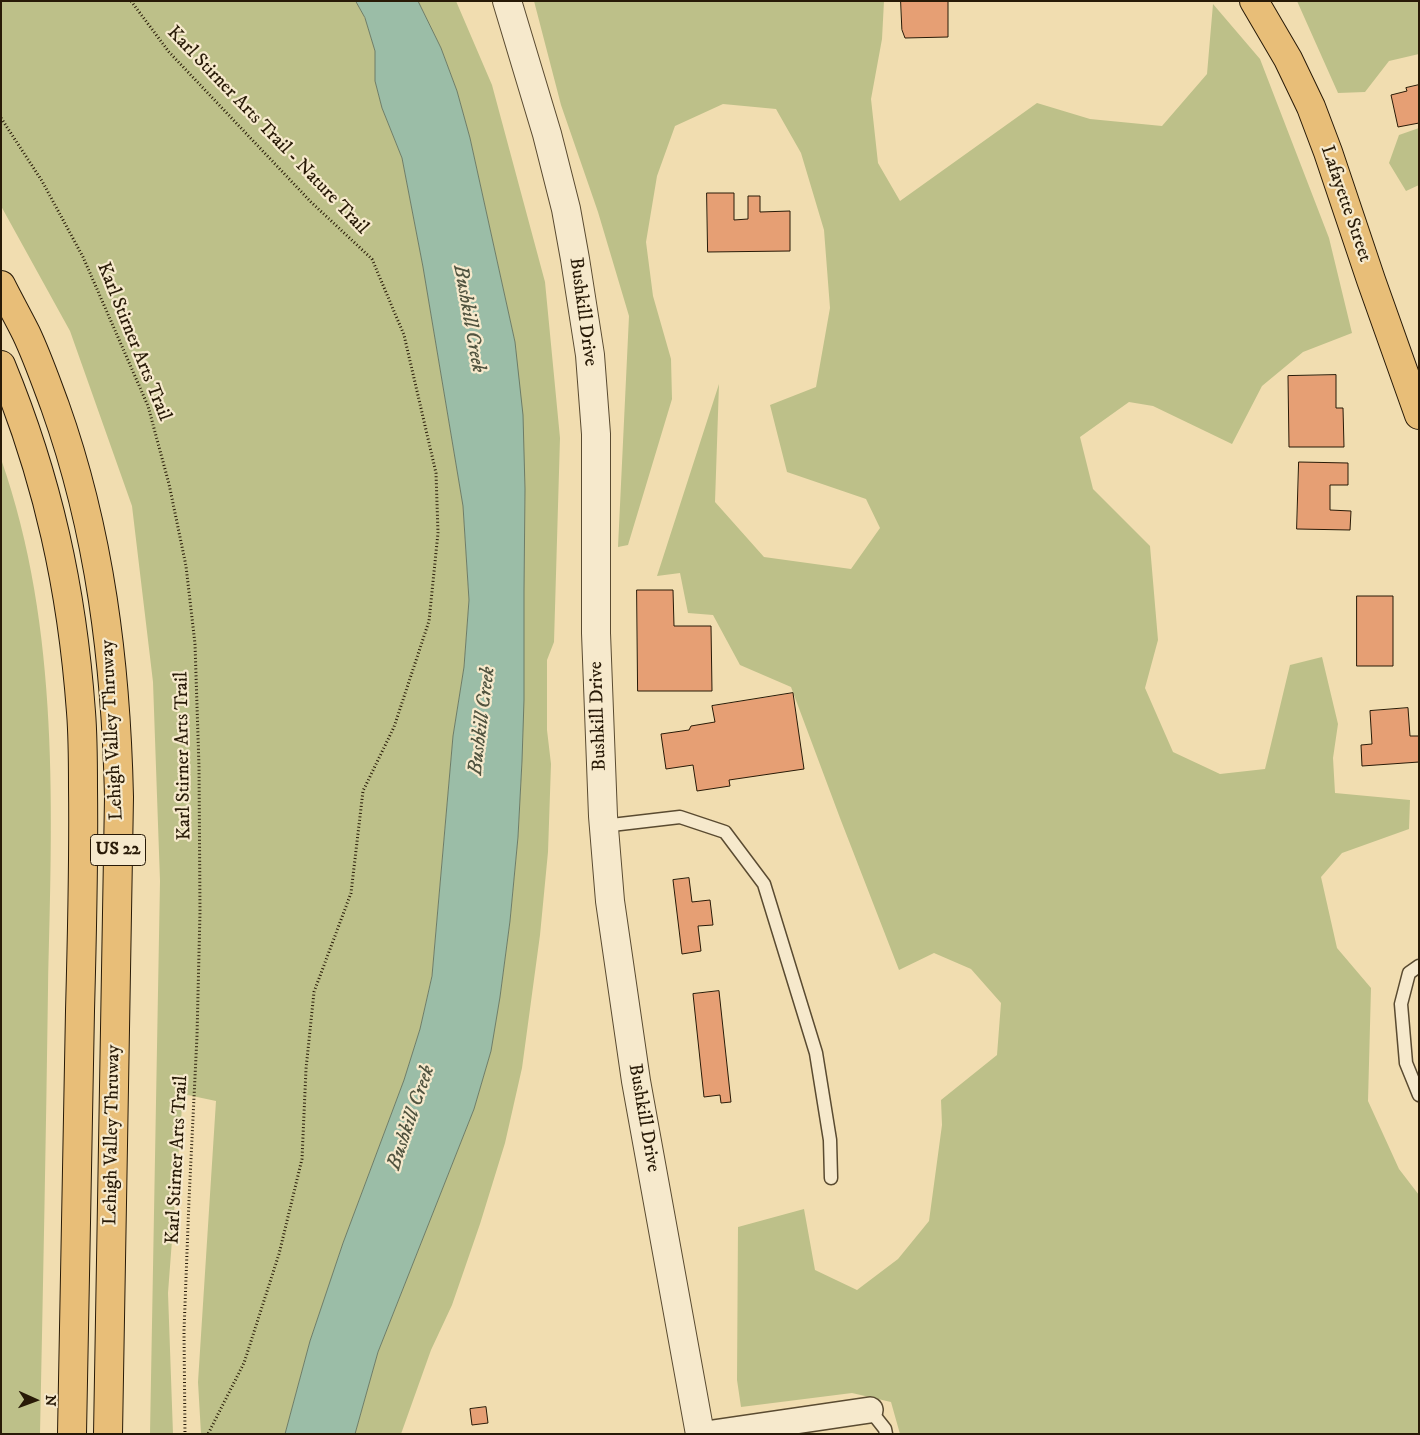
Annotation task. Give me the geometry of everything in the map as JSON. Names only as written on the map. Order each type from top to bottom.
[{"type":"main road","name":"Lafayette Street","points":[[1254,1],[1288,59],[1311,107],[1419,415]]},
{"type":"main road","name":"Lehigh Valley Thruway","points":[[1,286],[26,333],[65,433],[93,536],[110,640],[118,748],[119,797],[108,1434]]},
{"type":"main road","name":"Lehigh Valley Thruway","points":[[1,365],[34,455],[61,557],[70,608],[82,716],[84,841],[72,1434]]},
{"type":"street","name":"Bushkill Drive","points":[[507,1],[547,134],[566,210],[590,355],[596,434],[596,633],[603,826],[610,901],[631,1049],[700,1434]]},
{"type":"street","points":[[706,1434],[870,1410]]},
{"type":"lane","points":[[603,826],[680,817],[725,832],[764,884],[816,1053],[830,1140],[831,1178]]},
{"type":"lane","points":[[1419,966],[1409,973],[1401,1004],[1406,1063],[1419,1095]]},
{"type":"lane","points":[[870,1410],[885,1429],[886,1434]]},
{"type":"path","name":"Karl Stirner Arts Trail - Nature Trail","points":[[132,1],[169,52],[311,202],[372,259],[404,335],[436,472],[438,533],[429,621],[394,727],[363,790],[351,893],[314,992],[306,1069],[302,1159],[278,1254],[244,1363],[208,1434]]},
{"type":"path","name":"Karl Stirner Arts Trail","points":[[1,118],[42,181],[83,257],[148,406],[169,484],[186,566],[196,644],[200,912],[197,1036],[184,1331],[185,1434]]},
{"type":"green space","points":[[1,1],[356,1],[365,18],[375,51],[375,81],[382,108],[402,158],[423,267],[463,506],[469,600],[464,667],[453,736],[432,975],[420,1029],[404,1080],[343,1243],[310,1341],[285,1434],[201,1434],[198,1382],[216,1101],[183,1094],[168,1293],[173,1434],[150,1434],[160,881],[153,682],[132,506],[70,331],[1,206]]},
{"type":"green space","points":[[418,1],[456,1],[492,85],[545,282],[560,438],[554,642],[547,660],[547,730],[551,764],[548,852],[540,935],[522,1068],[505,1143],[480,1224],[452,1305],[431,1350],[401,1434],[355,1434],[378,1352],[474,1109],[491,1051],[510,921],[518,837],[522,761],[525,489],[515,342],[470,138],[457,91],[441,48]]},
{"type":"green space","points":[[534,1],[884,1],[882,39],[871,99],[878,163],[900,201],[1037,103],[1090,119],[1162,126],[1207,74],[1213,4],[1260,59],[1329,238],[1352,333],[1303,352],[1262,386],[1232,444],[1153,406],[1129,402],[1080,437],[1093,489],[1150,546],[1158,640],[1145,688],[1173,752],[1220,774],[1265,769],[1290,665],[1322,657],[1338,724],[1333,758],[1335,793],[1410,800],[1409,829],[1342,853],[1321,877],[1337,948],[1371,988],[1368,1101],[1399,1169],[1419,1195],[1419,1434],[900,1434],[891,1402],[852,1393],[741,1407],[737,1380],[738,1227],[804,1209],[815,1270],[857,1290],[898,1259],[929,1221],[942,1125],[941,1100],[997,1055],[1001,1003],[971,969],[934,953],[899,970],[791,687],[740,665],[713,615],[688,613],[680,573],[657,576],[719,384],[715,502],[764,557],[851,569],[880,528],[866,499],[787,472],[770,405],[816,387],[830,308],[824,230],[801,153],[776,109],[723,104],[675,126],[657,176],[646,242],[653,296],[671,359],[672,399],[628,545],[618,547],[629,316],[598,212],[561,105]]},
{"type":"green space","points":[[1297,1],[1419,1],[1419,54],[1389,61],[1365,92],[1338,93]]},
{"type":"green space","points":[[1419,128],[1419,185],[1406,191],[1389,163],[1399,135]]},
{"type":"green space","points":[[1,459],[20,524],[34,589],[43,655],[51,789],[40,1434],[1,1434]]},
{"type":"water","name":"Bushkill Creek","points":[[356,1],[418,1],[441,48],[457,91],[470,138],[515,342],[523,415],[525,489],[522,761],[518,837],[500,997],[491,1051],[474,1109],[378,1352],[355,1434],[285,1434],[310,1341],[343,1243],[404,1080],[420,1029],[432,976],[453,736],[464,667],[469,600],[463,506],[423,267],[402,158],[382,108],[375,81],[375,51],[365,18]]},
{"type":"building","points":[[901,1],[948,1],[948,37],[905,38],[902,30]]},
{"type":"building","points":[[1419,85],[1419,123],[1398,127],[1391,95],[1407,91],[1406,88]]},
{"type":"building","points":[[707,193],[734,193],[734,220],[748,219],[748,196],[760,196],[760,212],[790,211],[790,251],[708,252]]},
{"type":"building","points":[[1336,375],[1336,408],[1343,408],[1344,447],[1289,447],[1288,376]]},
{"type":"building","points":[[1299,462],[1348,463],[1348,485],[1330,485],[1330,510],[1351,511],[1350,530],[1297,529]]},
{"type":"building","points":[[637,590],[673,590],[674,626],[711,626],[712,691],[638,691]]},
{"type":"building","points":[[1357,596],[1393,596],[1393,666],[1357,666]]},
{"type":"building","points":[[793,693],[804,769],[729,780],[730,786],[697,791],[693,765],[666,769],[661,734],[689,730],[691,726],[715,722],[712,706]]},
{"type":"building","points":[[1408,708],[1410,736],[1419,736],[1419,762],[1362,766],[1361,745],[1372,744],[1370,711]]},
{"type":"building","points":[[689,878],[692,902],[710,900],[713,925],[698,926],[701,951],[682,954],[673,880]]},
{"type":"building","points":[[719,991],[731,1102],[721,1103],[720,1095],[704,1097],[693,994]]},
{"type":"building","points":[[486,1407],[488,1423],[472,1425],[470,1409]]}]
